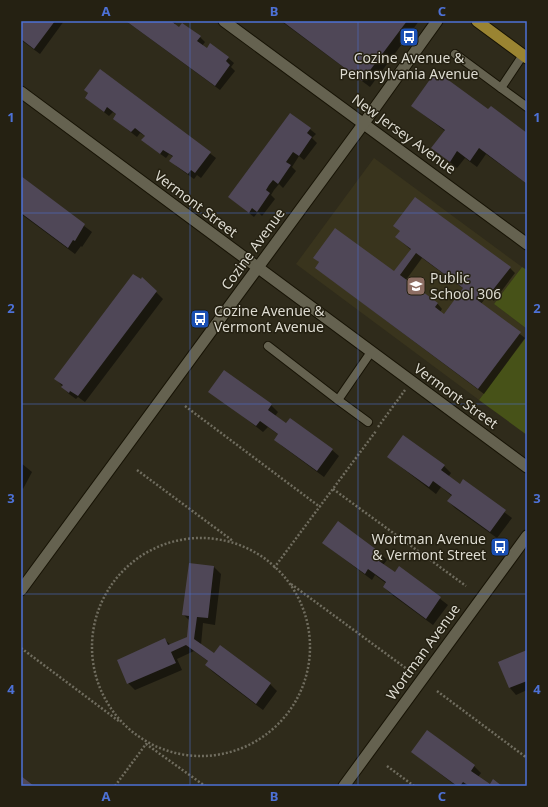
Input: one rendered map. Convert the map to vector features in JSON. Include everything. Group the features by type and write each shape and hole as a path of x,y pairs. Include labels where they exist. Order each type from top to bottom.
{"main road":[{"path":"477,21 525,57"}],"street":[{"name":"New Jersey Avenue","path":"224,21 527,244"},
{"name":"Cozine Avenue","path":"21,590 364,123 437,21"},
{"name":"Vermont Street","path":"21,92 527,467"},
{"name":"Wortman Avenue","path":"344,786 527,536"}],"lane":[{"path":"455,54 527,107"},
{"path":"501,88 525,57"},
{"path":"268,346 368,422"},
{"path":"338,400 372,352"}],"path":[{"path":"274,568 411,382"},
{"path":"185,406 320,507"},
{"path":"137,470 235,543 263,556 290,584 410,672"},
{"path":"333,489 466,586"},
{"path":"123,724 106,702 93,668 93,626 105,593 136,558 179,540 211,538 235,543"},
{"path":"146,744 174,753 203,756 237,749 260,738 281,721 295,702 303,685 310,653 306,618 290,584"},
{"path":"21,648 123,724 146,744 205,786"},
{"path":"437,691 527,758"},
{"path":"115,786 146,744"},
{"path":"387,766 414,786"}],"shaded area":[{"name":"Public School 306","path":"374,158 522,267 494,304 527,329 527,336 479,400 296,264"}],"green space":[{"path":"522,267 527,270 527,329 494,304"},
{"path":"527,336 527,435 479,400"}],"building":[{"path":"21,21 55,21 34,49 21,39"},
{"path":"126,21 171,21 179,27 182,23 201,36 197,41 207,48 210,43 229,57 226,61 230,65 215,86"},
{"path":"282,21 407,21 362,81"},
{"path":"100,69 211,152 195,173 191,170 188,174 169,161 173,156 163,150 160,154 141,140 145,136 135,128 131,132 113,119 116,114 107,107 104,112 85,98 88,93 84,90"},
{"path":"436,71 488,109 491,106 527,133 527,184 479,148 470,161 457,151 450,162 431,148 445,130 411,106"},
{"path":"290,113 311,128 307,133 312,137 299,156 293,152 286,162 291,165 278,184 273,180 269,185 266,190 270,193 257,212 252,208 249,213 228,197"},
{"path":"21,176 85,224 75,241 73,240 68,248 21,213"},
{"path":"415,197 511,267 488,296 482,291 476,299 521,332 478,389 315,268 319,262 313,258 335,228 394,271 411,249 395,237 400,231 393,226","holes":["416,253 463,288 444,314 435,307 438,303 400,275"]},
{"path":"133,274 141,279 142,277 157,291 78,396 70,391 69,393 61,387 63,385 54,379"},
{"path":"224,370 272,404 268,410 286,423 290,418 333,449 317,471 274,440 278,434 260,421 256,426 208,392"},
{"path":"403,435 445,465 441,470 460,484 463,479 506,510 490,532 447,501 452,495 433,481 429,487 387,457"},
{"path":"338,521 381,553 376,559 395,572 399,566 441,597 426,619 383,587 386,582 368,569 365,574 322,543"},
{"path":"189,563 214,566 208,618 197,617 194,639 214,653 220,645 271,683 256,704 205,665 208,661 186,645 171,652 176,663 127,684 117,660 165,638 168,645 187,637 189,616 182,615"},
{"path":"527,650 527,681 509,688 498,662"},
{"path":"427,730 475,765 471,771 490,784 493,779 502,786 469,786 463,782 460,786 457,786 411,752"},
{"path":"21,776 34,786 21,786"}],"place":[{"name":"Cozine Avenue & Pennsylvania Avenue","path":"409,37"},
{"name":"Public School 306","path":"416,286"},
{"name":"Cozine Avenue & Vermont Avenue","path":"200,319"},
{"name":"Wortman Avenue & Vermont Street","path":"500,547"}]}
